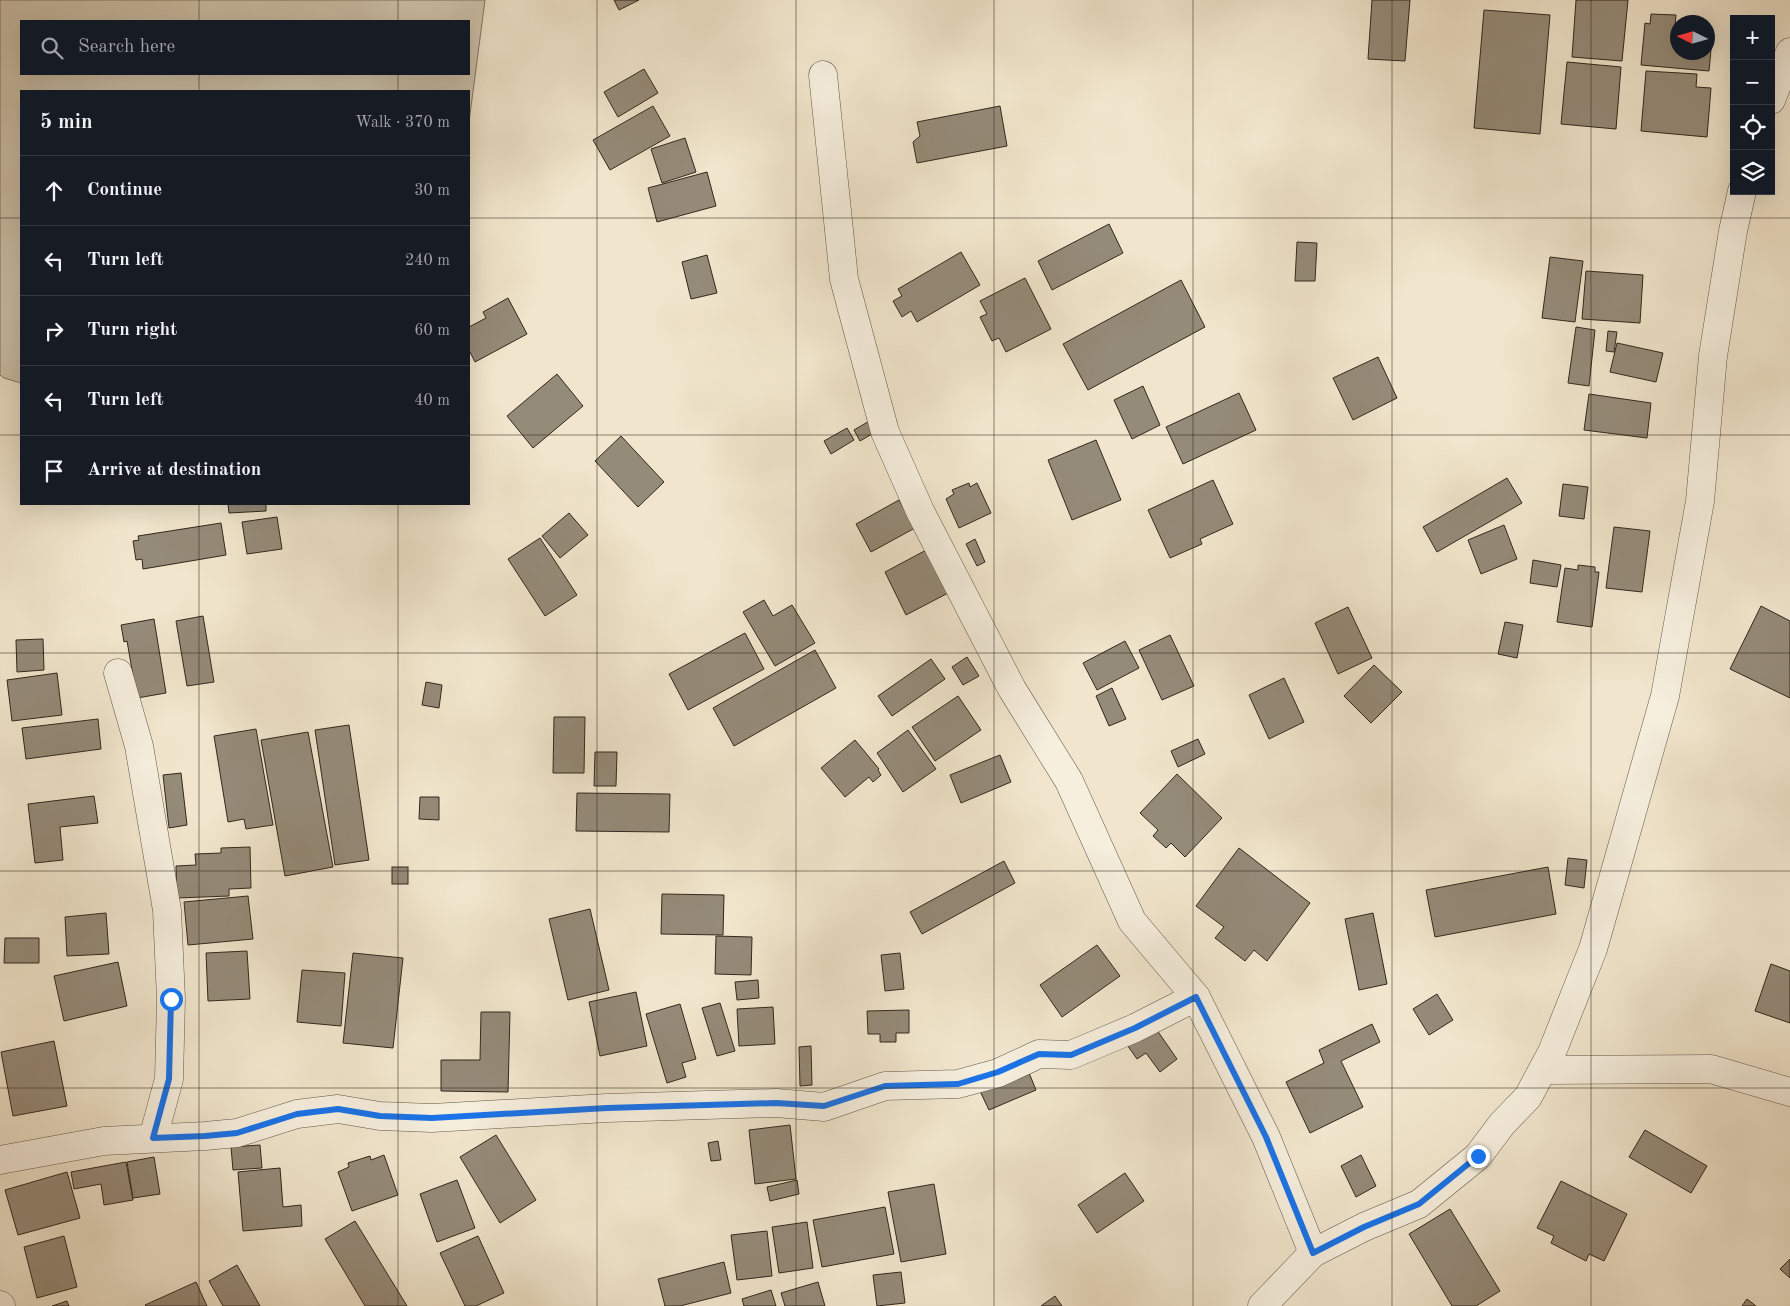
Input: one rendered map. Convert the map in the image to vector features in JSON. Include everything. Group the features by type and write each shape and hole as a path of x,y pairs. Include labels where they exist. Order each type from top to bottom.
{"street":[{"path":"1775,90 1790,52"},
{"path":"823,75 844,279 885,432 920,511 1012,689 1069,781 1132,921 1196,997 1266,1137 1313,1253"},
{"path":"1262,1306 1313,1253 1364,1227 1419,1204 1478,1156 1502,1124 1528,1097 1552,1052 1593,949 1665,696 1700,501 1713,356 1733,231 1741,195"},
{"path":"118,673 139,746 167,910 171,999 169,1079 153,1138"},
{"path":"0,1160 104,1141 237,1133 297,1114 338,1109 380,1116 432,1118 607,1108 776,1103 824,1106 885,1086 958,1084 998,1072 1039,1054 1071,1055 1135,1028 1196,997"},
{"path":"1543,1070 1710,1069 1790,1092"}],"shaded area":[{"path":"0,0 485,0 470,114 470,90 20,90 20,383 0,375"}],"building":[{"path":"614,0 639,0 619,10"},
{"path":"1372,0 1410,0 1405,61 1368,59"},
{"path":"1576,0 1628,0 1622,61 1572,57"},
{"path":"1484,10 1550,15 1540,134 1474,128"},
{"path":"1651,14 1676,15 1670,15 1670,60 1710,60 1709,71 1641,65 1645,23 1650,24"},
{"path":"1567,62 1621,67 1616,129 1561,124"},
{"path":"644,69 658,93 618,117 604,92"},
{"path":"1646,71 1697,74 1696,87 1711,88 1707,137 1641,131"},
{"path":"653,106 670,136 610,170 593,140"},
{"path":"1000,106 1007,146 917,163 913,142 920,136 917,122"},
{"path":"685,138 696,172 662,183 651,149"},
{"path":"707,172 716,206 657,222 648,188"},
{"path":"1109,224 1123,253 1052,290 1038,261"},
{"path":"1297,242 1317,243 1315,281 1295,281"},
{"path":"961,252 980,285 917,322 911,311 902,317 893,301 902,296 898,289"},
{"path":"707,255 717,293 691,299 682,262"},
{"path":"1550,257 1583,261 1575,322 1542,318"},
{"path":"1586,271 1643,275 1640,323 1582,319"},
{"path":"1025,278 1051,329 1006,352 999,338 992,341 980,317 987,314 980,301"},
{"path":"1181,280 1205,327 1088,390 1063,344"},
{"path":"508,298 527,334 475,362 470,352 470,326 486,318 483,312"},
{"path":"1576,327 1595,330 1589,386 1568,383"},
{"path":"1608,331 1617,332 1614,352 1606,351"},
{"path":"1617,343 1663,353 1656,382 1610,372"},
{"path":"1378,357 1397,398 1353,420 1333,378"},
{"path":"557,374 583,406 533,448 507,416"},
{"path":"1143,386 1160,425 1132,439 1114,400"},
{"path":"1239,393 1256,430 1183,464 1166,427"},
{"path":"1589,394 1651,403 1647,438 1584,430"},
{"path":"871,420 877,431 860,441 854,430"},
{"path":"847,428 854,440 831,454 824,441"},
{"path":"621,436 664,482 638,507 595,461"},
{"path":"1096,440 1121,500 1072,520 1048,460"},
{"path":"1507,478 1522,503 1437,552 1423,527"},
{"path":"1213,480 1233,524 1200,539 1202,544 1170,558 1148,510"},
{"path":"969,483 970,487 977,483 991,513 959,528 946,499 954,494 952,490"},
{"path":"1563,484 1588,487 1584,519 1559,516"},
{"path":"899,500 915,528 871,552 856,524"},
{"path":"228,505 266,505 266,511 229,513"},
{"path":"569,513 588,535 560,558 542,536"},
{"path":"277,517 282,549 247,554 242,522"},
{"path":"221,523 226,555 143,569 142,559 136,560 133,541 139,540 138,536"},
{"path":"1504,525 1517,559 1481,574 1468,540"},
{"path":"1614,527 1650,531 1642,592 1606,588"},
{"path":"540,538 577,595 545,616 508,559"},
{"path":"975,539 985,562 977,566 966,544"},
{"path":"930,548 952,591 906,615 885,572"},
{"path":"1533,560 1561,565 1557,587 1530,583"},
{"path":"1578,565 1595,567 1595,572 1599,572 1592,627 1557,622 1565,568 1578,570"},
{"path":"764,600 773,616 792,605 815,643 775,666 743,612"},
{"path":"1761,606 1790,621 1790,698 1730,669"},
{"path":"1348,607 1372,658 1338,674 1315,623"},
{"path":"203,616 214,682 187,686 176,621"},
{"path":"154,619 166,693 137,698 127,641 124,642 121,625"},
{"path":"1505,622 1523,625 1517,658 1498,654"},
{"path":"745,633 764,669 688,710 669,674"},
{"path":"1170,635 1194,686 1162,700 1139,650"},
{"path":"43,639 44,670 17,672 16,640"},
{"path":"1125,641 1139,668 1097,690 1083,663"},
{"path":"815,650 836,688 734,746 713,708"},
{"path":"967,657 979,676 963,685 952,667"},
{"path":"931,659 945,679 892,716 878,696"},
{"path":"1374,665 1402,692 1371,723 1344,696"},
{"path":"57,673 62,715 12,721 7,680"},
{"path":"1284,678 1304,722 1269,739 1249,695"},
{"path":"426,682 442,685 439,708 422,705"},
{"path":"1112,688 1126,719 1109,726 1096,696"},
{"path":"958,696 981,730 935,761 912,727"},
{"path":"554,717 585,717 584,773 553,773"},
{"path":"98,719 101,749 26,759 22,728"},
{"path":"349,725 369,860 335,865 315,730"},
{"path":"256,729 273,825 246,829 244,819 228,822 214,736"},
{"path":"908,730 936,769 903,792 877,753"},
{"path":"308,732 333,867 285,876 261,740"},
{"path":"1198,739 1205,754 1178,767 1171,751"},
{"path":"855,740 879,769 881,775 873,782 869,777 845,797 821,768"},
{"path":"595,752 617,752 616,786 594,786"},
{"path":"1000,755 1011,782 961,803 950,775"},
{"path":"181,773 187,825 169,828 163,775"},
{"path":"1177,774 1222,818 1185,857 1171,843 1166,848 1153,836 1158,830 1140,813"},
{"path":"577,793 670,794 669,832 576,831"},
{"path":"94,796 98,823 60,827 63,860 35,863 28,804"},
{"path":"420,797 439,797 439,820 419,819"},
{"path":"250,847 251,888 229,889 229,896 177,898 176,866 196,865 195,854 221,853 221,848"},
{"path":"1239,848 1310,903 1267,961 1254,950 1245,961 1215,938 1224,927 1196,906"},
{"path":"1568,858 1587,860 1584,888 1565,885"},
{"path":"1004,861 1015,883 922,934 910,912"},
{"path":"392,867 408,867 408,884 392,884"},
{"path":"1548,867 1556,914 1435,937 1426,890"},
{"path":"662,894 724,895 723,935 661,934"},
{"path":"248,896 253,939 188,945 184,902"},
{"path":"590,909 609,990 568,1000 549,919"},
{"path":"106,913 109,954 67,956 65,917"},
{"path":"1373,913 1387,984 1359,990 1345,919"},
{"path":"716,936 752,937 751,975 715,974"},
{"path":"5,938 39,938 39,963 4,963"},
{"path":"1097,945 1120,976 1062,1017 1040,985"},
{"path":"247,951 250,999 208,1001 206,953"},
{"path":"353,953 403,958 393,1048 343,1043"},
{"path":"900,953 904,989 885,991 881,955"},
{"path":"118,962 127,1006 64,1021 54,976"},
{"path":"1771,964 1790,971 1790,1023 1755,1011"},
{"path":"302,970 345,973 341,1026 297,1022"},
{"path":"758,980 759,998 737,1000 735,982"},
{"path":"636,992 647,1046 600,1056 589,1002"},
{"path":"1437,994 1453,1020 1429,1035 1413,1009"},
{"path":"720,1003 735,1051 717,1056 702,1008"},
{"path":"680,1004 696,1059 682,1063 686,1077 667,1083 646,1014"},
{"path":"773,1007 775,1044 739,1046 737,1009"},
{"path":"909,1010 909,1033 896,1033 896,1042 880,1042 880,1034 868,1034 867,1011"},
{"path":"481,1012 510,1012 508,1092 441,1091 441,1060 480,1060"},
{"path":"1152,1023 1177,1059 1160,1072 1146,1053 1137,1059 1125,1042"},
{"path":"1372,1024 1380,1042 1341,1061 1363,1107 1310,1133 1286,1082 1324,1063 1319,1050"},
{"path":"54,1041 67,1106 13,1116 1,1052"},
{"path":"811,1046 812,1085 800,1086 799,1047"},
{"path":"1027,1068 1036,1090 989,1110 979,1089"},
{"path":"790,1125 796,1179 755,1184 749,1130"},
{"path":"1645,1130 1707,1166 1691,1193 1629,1157"},
{"path":"496,1135 536,1200 500,1223 460,1157"},
{"path":"718,1141 721,1160 711,1161 708,1143"},
{"path":"260,1145 262,1168 233,1170 231,1147"},
{"path":"384,1155 398,1195 352,1211 338,1172 349,1167 348,1163 370,1156 371,1160"},
{"path":"1361,1155 1376,1186 1356,1197 1341,1166"},
{"path":"154,1157 160,1194 133,1198 127,1162"},
{"path":"126,1162 133,1200 104,1205 101,1184 74,1189 71,1172"},
{"path":"280,1168 283,1207 301,1205 302,1226 243,1231 238,1172"},
{"path":"67,1172 80,1218 18,1235 5,1190"},
{"path":"1125,1173 1144,1201 1097,1233 1078,1205"},
{"path":"457,1180 475,1228 437,1242 420,1194"},
{"path":"797,1180 799,1194 770,1201 767,1187"},
{"path":"1561,1181 1627,1214 1604,1261 1589,1254 1586,1261 1551,1243 1554,1236 1537,1228"},
{"path":"934,1184 946,1254 901,1262 888,1192"},
{"path":"885,1207 894,1254 822,1267 813,1220"},
{"path":"1450,1209 1500,1291 1476,1306 1452,1306 1409,1234"},
{"path":"355,1221 407,1306 365,1306 325,1239"},
{"path":"807,1222 813,1268 779,1273 772,1227"},
{"path":"767,1231 772,1276 737,1280 731,1235"},
{"path":"64,1236 77,1287 37,1298 24,1247"},
{"path":"478,1236 504,1293 476,1306 465,1306 440,1253"},
{"path":"1790,1259 1790,1278 1780,1269"},
{"path":"724,1262 731,1293 680,1306 665,1306 658,1279"},
{"path":"237,1265 260,1306 223,1306 209,1281"},
{"path":"901,1272 905,1303 877,1306 873,1275"},
{"path":"196,1282 207,1306 145,1305"},
{"path":"818,1282 825,1306 785,1306 781,1293"},
{"path":"771,1290 776,1306 744,1306 742,1299"},
{"path":"1055,1296 1062,1306 1041,1306"},
{"path":"1747,1299 1756,1306 1742,1306"},
{"path":"67,1301 69,1306 52,1306"}],"route":[{"path":"171,999 169,1079 153,1138 237,1133 297,1114 338,1109 380,1116 432,1118 607,1108 776,1103 824,1106 885,1086 958,1084 998,1072 1039,1054 1071,1055 1135,1028 1196,997 1266,1137 1313,1253 1364,1227 1419,1204 1478,1156"}]}
